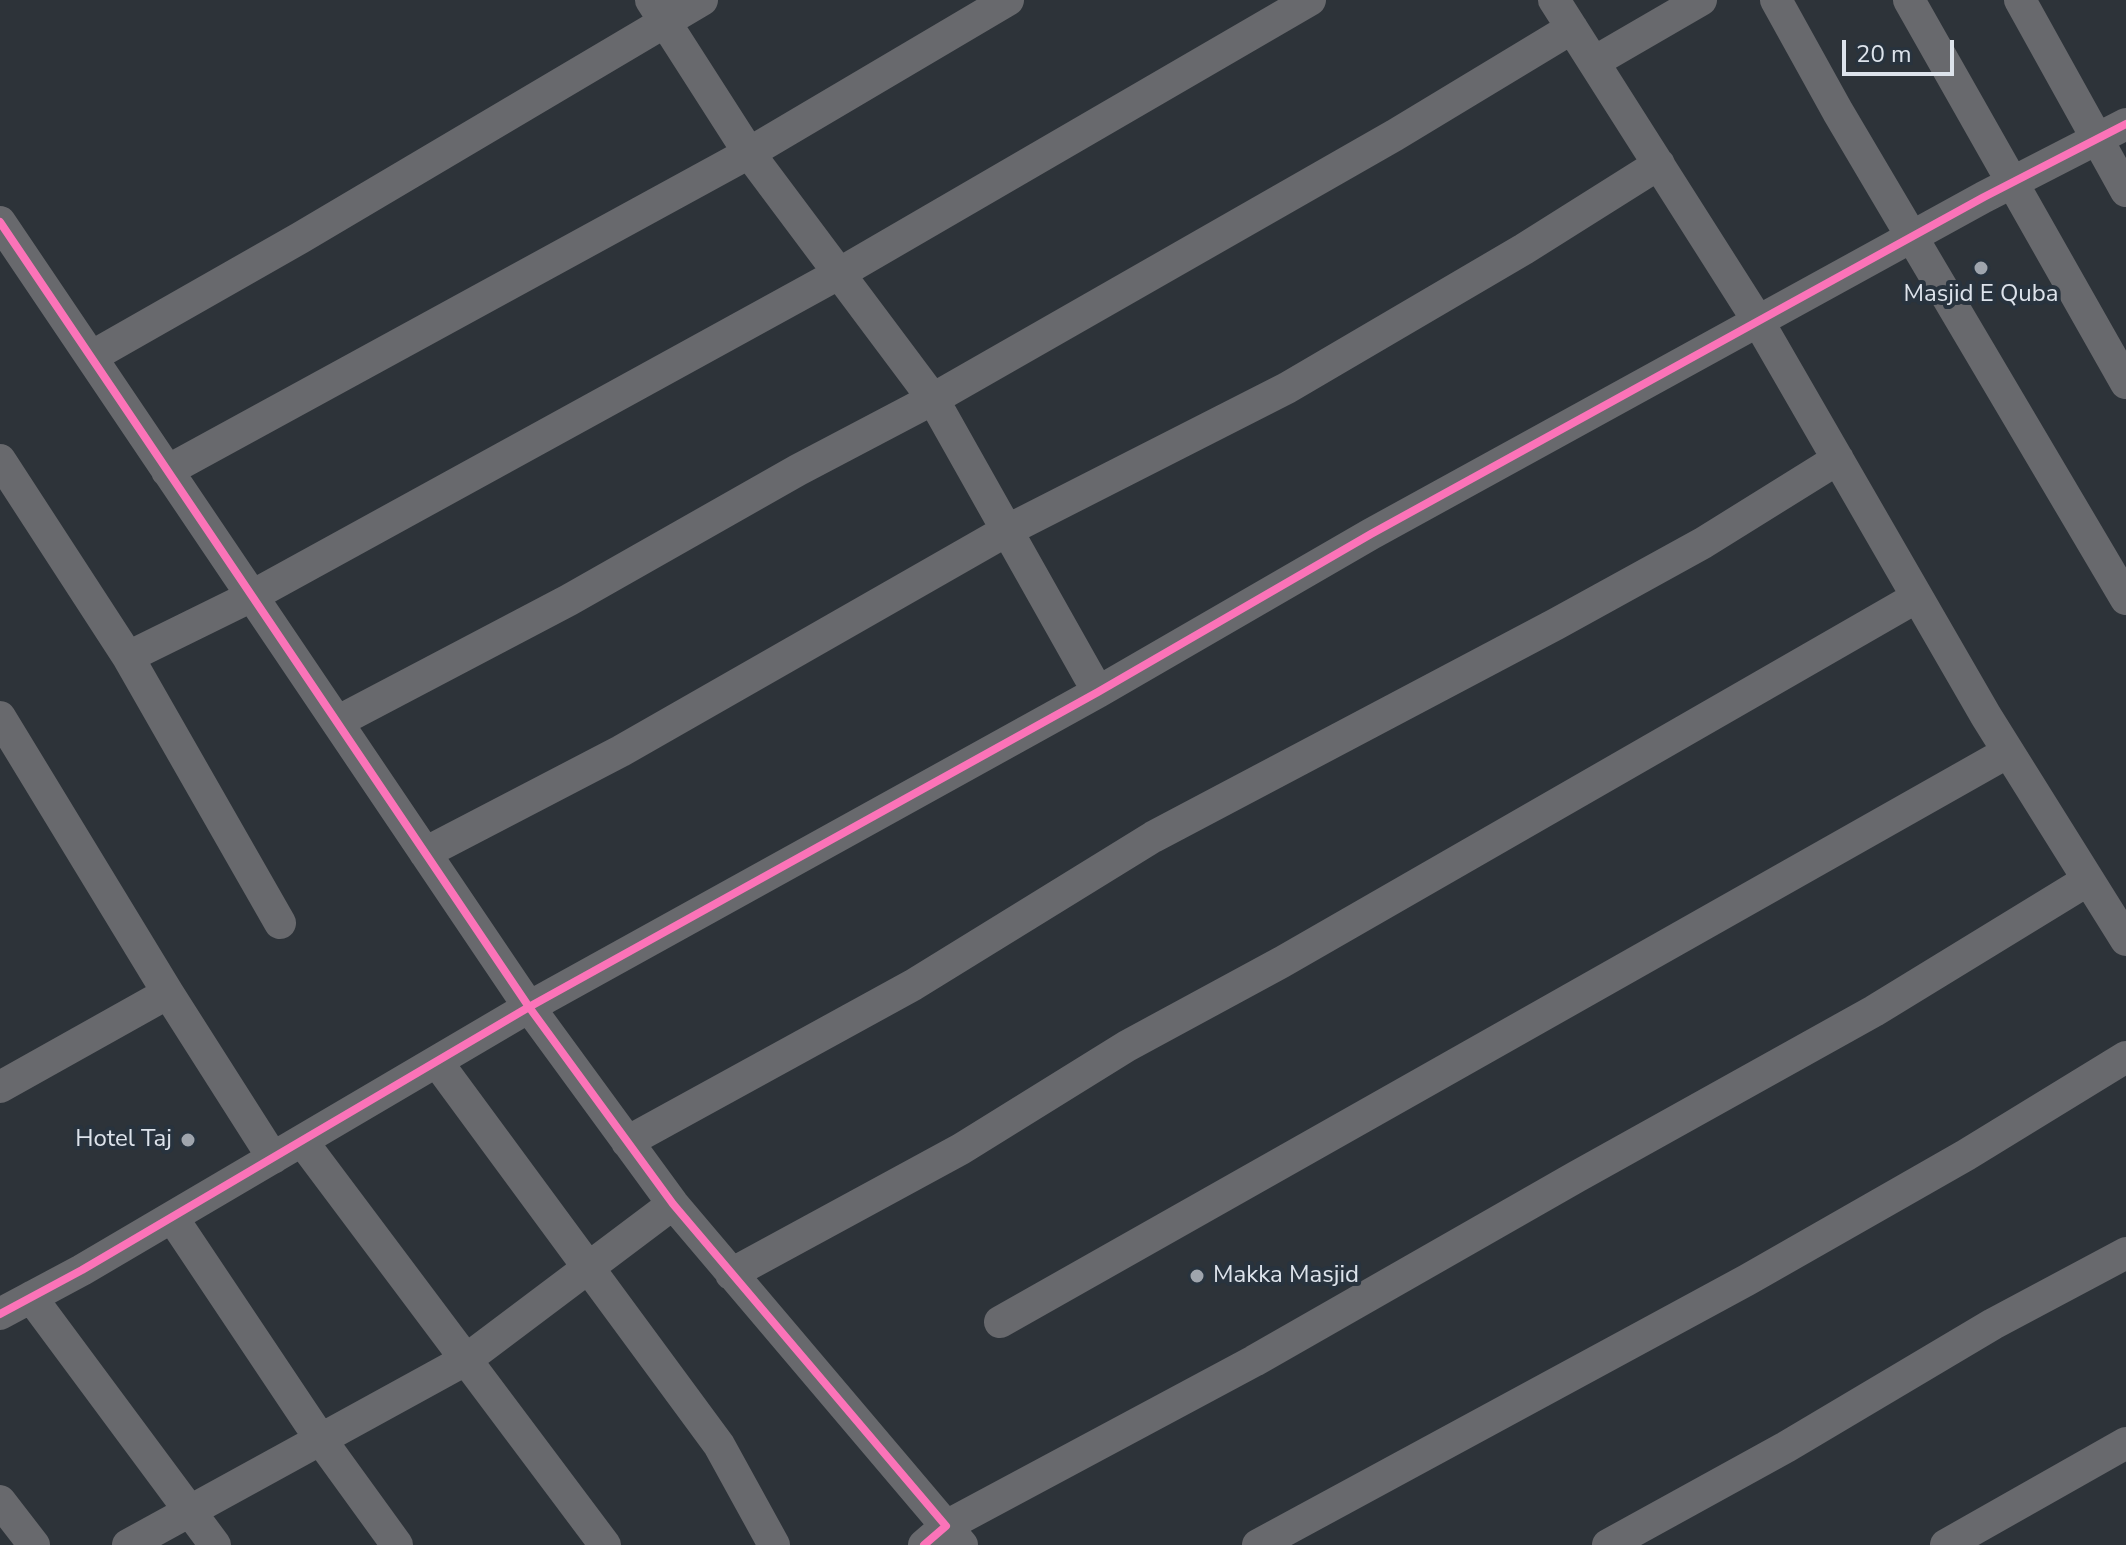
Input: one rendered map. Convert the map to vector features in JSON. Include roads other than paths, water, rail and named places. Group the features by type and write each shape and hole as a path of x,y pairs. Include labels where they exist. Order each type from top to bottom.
{"street":[{"path":"91,357 300,238 456,144 658,11 702,0"},
{"path":"167,471 749,153 1008,0"},
{"path":"128,657 252,596 840,273 1310,0"},
{"path":"1554,0 1758,321 2008,752 2126,940"},
{"path":"1594,62 1701,0"},
{"path":"1776,0 1838,112 2126,599"},
{"path":"1909,0 2126,383"},
{"path":"2020,0 2126,191"},
{"path":"658,11 749,153 933,399 1098,692"},
{"path":"337,722 569,600 798,470 933,399 1368,150 1572,28"},
{"path":"0,1314 172,1217 529,1007 1098,692 1371,534 2012,182 2126,124"},
{"path":"425,853 621,751 1006,531 1287,388 1524,249 1659,164"},
{"path":"0,222 529,1007 673,1204 944,1539 1576,1177 1874,1011 2088,880"},
{"path":"627,1142 913,985 1153,837 1703,543 1838,459"},
{"path":"0,460 128,657 280,923"},
{"path":"731,1274 961,1149 1127,1046 1282,962 1917,597"},
{"path":"0,717 168,993 273,1158"},
{"path":"1000,1322 2008,752"},
{"path":"0,1087 168,993"},
{"path":"1258,1545 1747,1280 1966,1155 2126,1057"},
{"path":"437,1062 719,1445 774,1545"},
{"path":"302,1141 605,1545"},
{"path":"128,1545 467,1359 673,1204"},
{"path":"172,1217 321,1440 397,1545"},
{"path":"1608,1545 1786,1447 1993,1324 2126,1253"},
{"path":"31,1297 215,1545"},
{"path":"1946,1545 2126,1443"},
{"path":"0,1501 34,1545"}],"place":[{"name":"Masjid E Quba","path":"1981,268"},
{"name":"Hotel Taj","path":"188,1140"},
{"name":"Makka Masjid","path":"1197,1276"}]}
